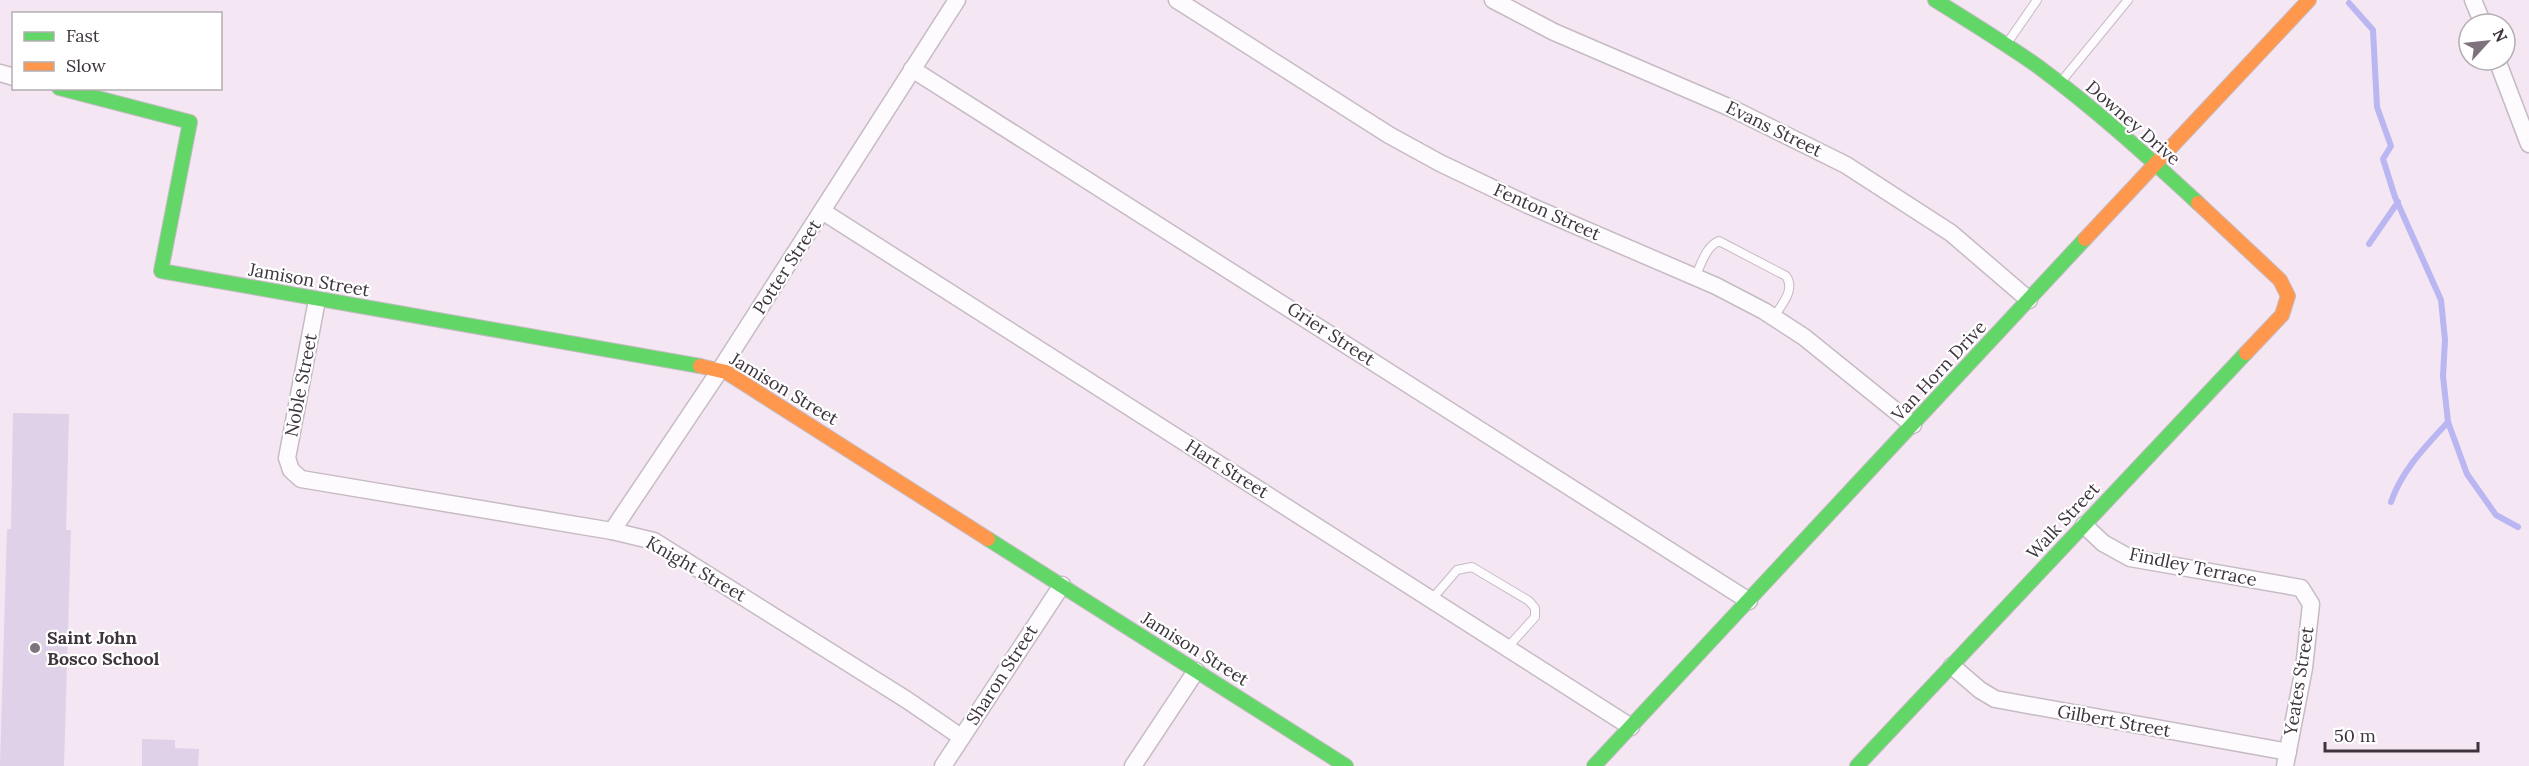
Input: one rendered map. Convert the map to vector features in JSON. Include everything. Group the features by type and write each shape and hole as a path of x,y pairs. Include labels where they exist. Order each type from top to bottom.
{"street":[{"name":"Potter Street","path":"612,531 720,370 957,0"},
{"name":"Fenton Street","path":"1177,0 1389,135 1440,163 1528,205 1695,277 1774,317 1812,343 1913,425"},
{"name":"Evans Street","path":"1493,0 1554,32 1785,133 1846,165 1951,233 2029,300"},
{"name":"Downey Drive","path":"1935,0 2006,44 2059,83 2157,165 2280,280 2288,296"},
{"name":"Van Horn Drive","path":"1594,766 2157,165 2308,0"},
{"name":"Grier Street","path":"912,69 1749,601"},
{"path":"2502,72 2529,144"},
{"name":"Jamison Street","path":"67,90 190,122 161,271 317,300 677,360 720,370 1196,671 1325,760 1346,766"},
{"name":"Hart Street","path":"822,212 1631,727"},
{"name":"Walk Street","path":"1857,766 2282,315 2288,296"},
{"name":"Noble Street","path":"291,470 287,458 317,300"},
{"name":"Knight Street","path":"291,470 301,479 312,482 643,537 672,552 907,700 961,737"},
{"name":"Findley Terrace","path":"2084,525 2103,543 2130,558 2301,588 2307,597"},
{"name":"Sharon Street","path":"943,766 1062,585"},
{"name":"Yeates Street","path":"2286,759 2304,668 2311,604 2307,597"},
{"name":"Gilbert Street","path":"1952,666 1980,690 2004,701 2286,759"},
{"path":"1133,766 1196,671"}],"lane":[{"path":"2006,44 2037,0"},
{"path":"2059,83 2128,0"},
{"path":"1695,277 1707,251 1719,241 1786,276 1791,288 1774,317"},
{"path":"1431,599 1457,570 1472,567 1530,601 1535,608 1535,617 1507,648"}],"building":[{"name":"Saint John Bosco School","path":"13,413 69,414 66,530 71,530 64,766 0,766 7,529 11,529"},
{"path":"142,739 175,740 175,748 199,749 198,766 142,766"}],"waterway":[{"path":"2349,3 2373,30 2377,107 2391,146 2383,159 2395,197 2441,300 2445,340 2443,376 2448,422 2467,474 2496,515 2518,527"},
{"path":"2369,244 2398,202"},
{"path":"2391,502 2408,469 2448,422"}],"traffic: fast":[{"path":"1935,0 2011,48 2057,81 2119,132 2198,203"},
{"path":"67,90 190,122 161,271 700,366"},
{"path":"1594,766 2085,239"},
{"path":"1857,766 2246,353"},
{"path":"988,539 1346,766"}],"traffic: slow":[{"path":"2085,239 2309,0"},
{"path":"2198,203 2280,280 2288,296 2282,315 2246,353"},
{"path":"700,366 726,372 988,539"}],"place":[{"name":"Saint John Bosco School","path":"35,648"}]}
